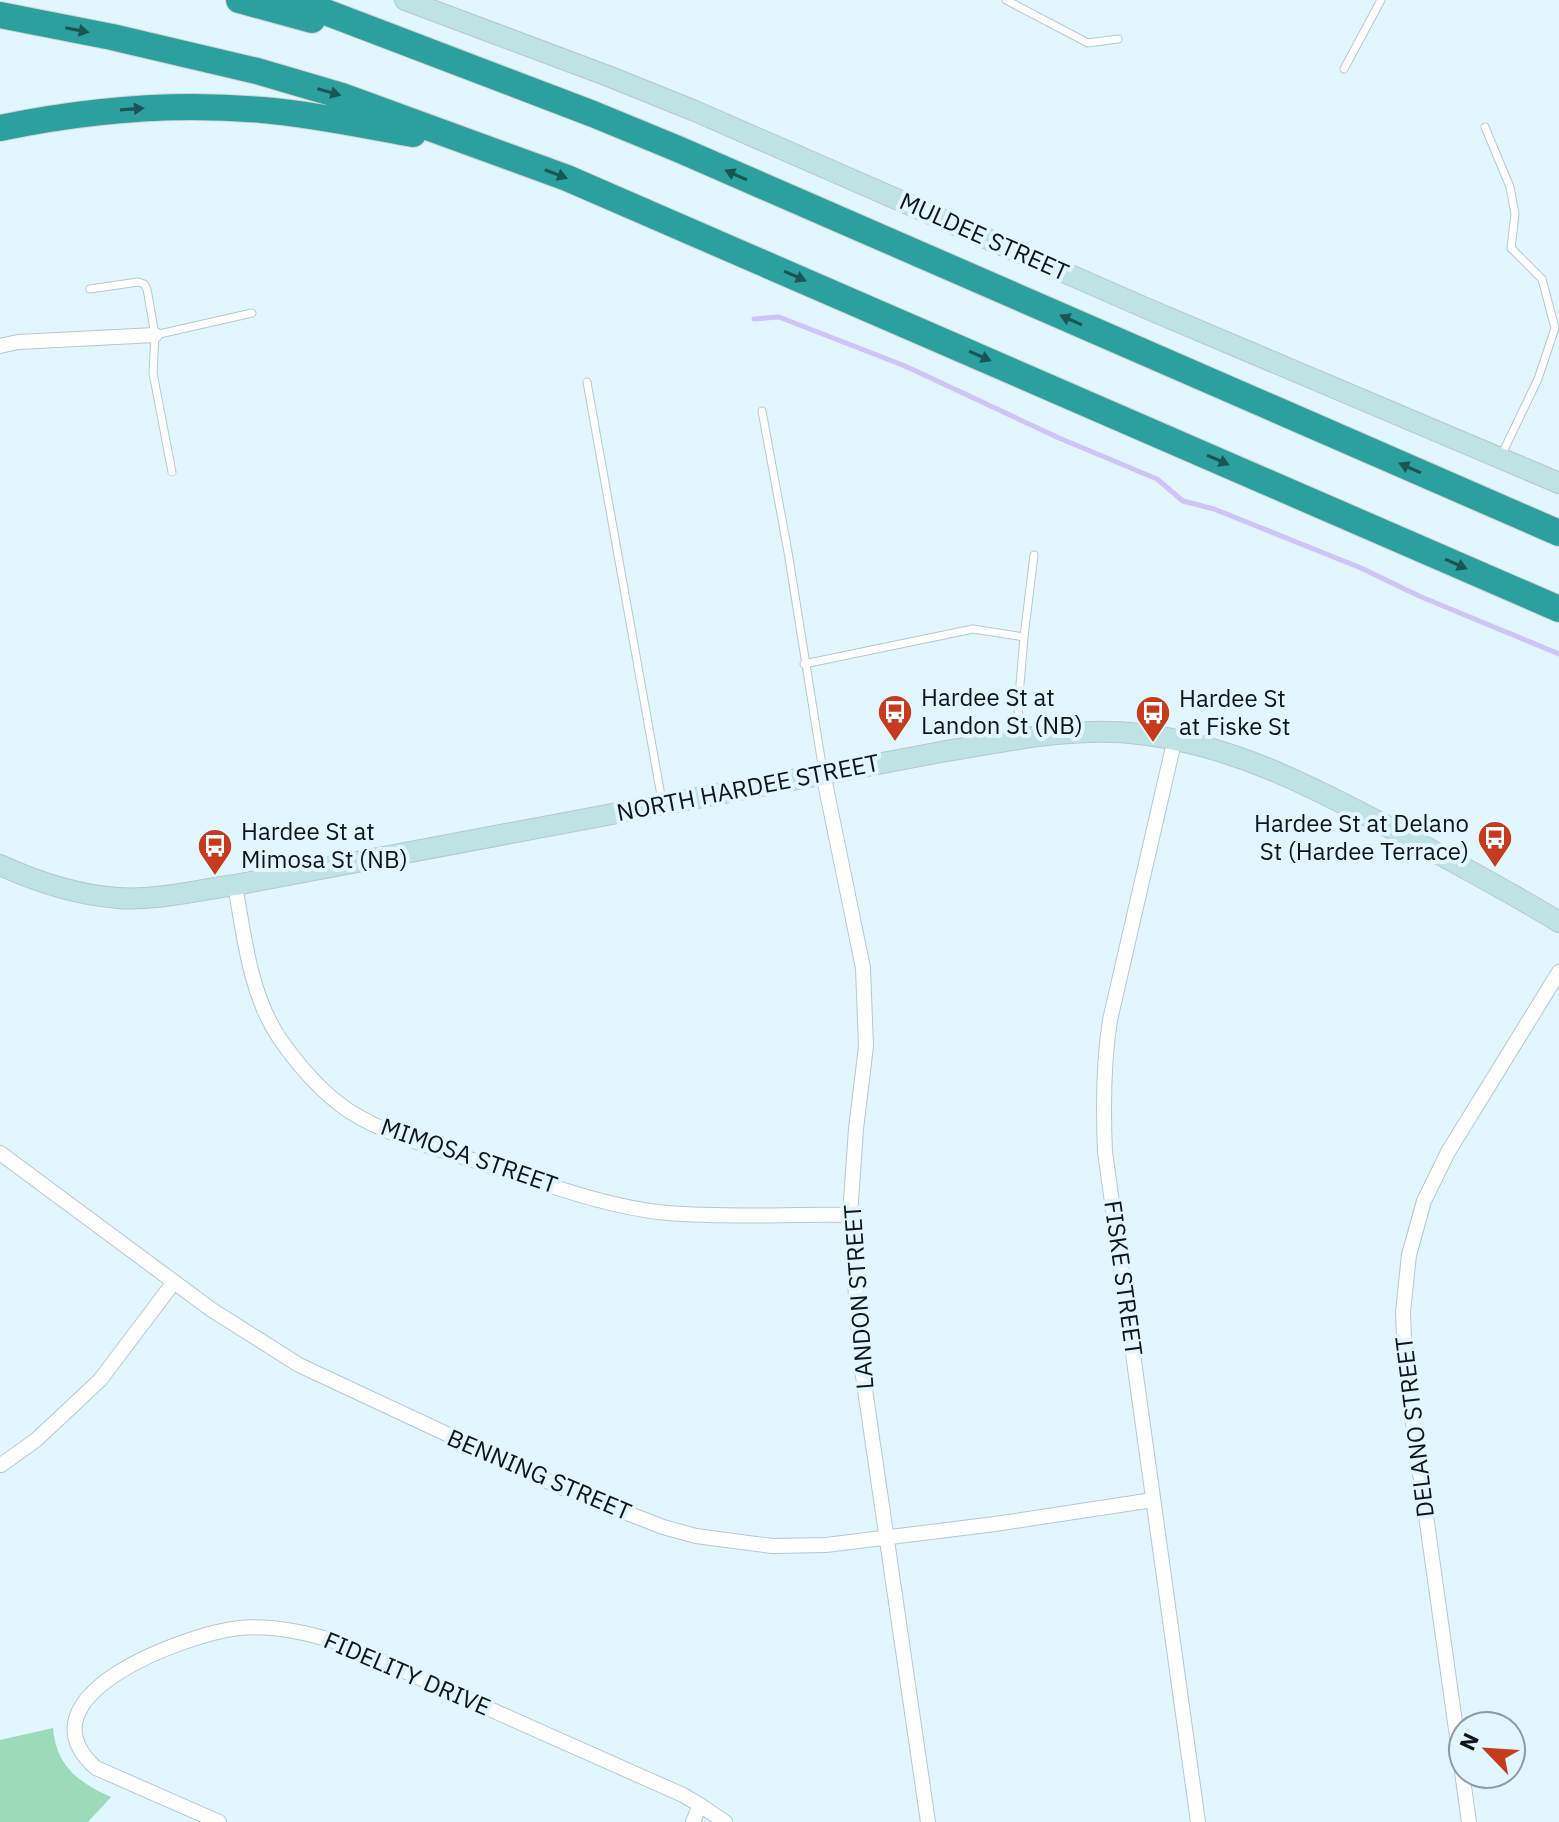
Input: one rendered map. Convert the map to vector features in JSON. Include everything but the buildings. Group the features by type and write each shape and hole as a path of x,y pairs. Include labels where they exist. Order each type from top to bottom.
{"highway":[{"path":"239,0 361,33 507,81"},
{"path":"294,0 678,149 1559,533"},
{"path":"0,15 257,71 342,96 483,147 651,213 1559,609"},
{"path":"0,128 124,109 217,107 312,116 483,147"}],"street":[{"name":"MULDEE STREET","path":"405,0 695,111 1148,309 1559,483"},
{"path":"0,346 18,342 155,335"},
{"name":"NORTH HARDEE STREET","path":"0,865 57,886 119,898 152,896 235,885 489,839 663,803 1023,738 1113,732 1175,738 1212,747 1290,776 1499,886 1559,922"},
{"name":"FISKE STREET","path":"1175,738 1110,1020 1103,1088 1105,1152 1198,1822"},
{"name":"LANDON STREET","path":"823,773 863,968 866,1046 854,1142 850,1215 861,1362 928,1822"},
{"name":"MIMOSA STREET","path":"235,885 244,936 266,1015 315,1083 350,1111 379,1127 593,1199 634,1208 668,1213 850,1215"},
{"name":"DELANO STREET","path":"1469,1822 1405,1366 1404,1298 1409,1255 1424,1201 1448,1152 1559,972"},
{"name":"BENNING STREET","path":"0,1153 223,1317 299,1365 558,1486 663,1527 696,1536 772,1546 826,1545 1153,1500"},
{"path":"1,1465 36,1440 100,1380 174,1282"},
{"name":"FIDELITY DRIVE","path":"219,1822 96,1768 78,1748 74,1724 84,1699 148,1656 199,1636 242,1628 275,1628 341,1643 700,1805 725,1822"},
{"path":"693,1822 700,1805"}],"lane":[{"path":"1006,0 1088,43 1118,39"},
{"path":"1344,69 1381,0"},
{"path":"1485,127 1510,187 1515,214 1511,248 1542,279 1555,328 1538,379 1500,458"},
{"path":"90,289 144,284 147,289 155,335 153,373 172,472"},
{"path":"155,335 252,313"},
{"path":"587,382 663,803"},
{"path":"762,411 823,773"},
{"path":"1023,738 1018,708 1034,555"},
{"path":"804,664 973,629 1024,637"}],"green space":[{"path":"53,1728 59,1753 71,1772 111,1797 88,1822 0,1822 0,1740"}],"waterway":[{"path":"754,319 779,317 905,366 1059,438 1157,479 1183,501 1214,509 1361,568 1419,596 1559,654"}],"place":[{"name":"Hardee St at Landon St (NB)","path":"895,743"},
{"name":"Hardee St at Fiske St","path":"1153,744"},
{"name":"Hardee St at Delano St (Hardee Terrace)","path":"1495,869"},
{"name":"Hardee St at Mimosa St (NB)","path":"215,877"}]}
